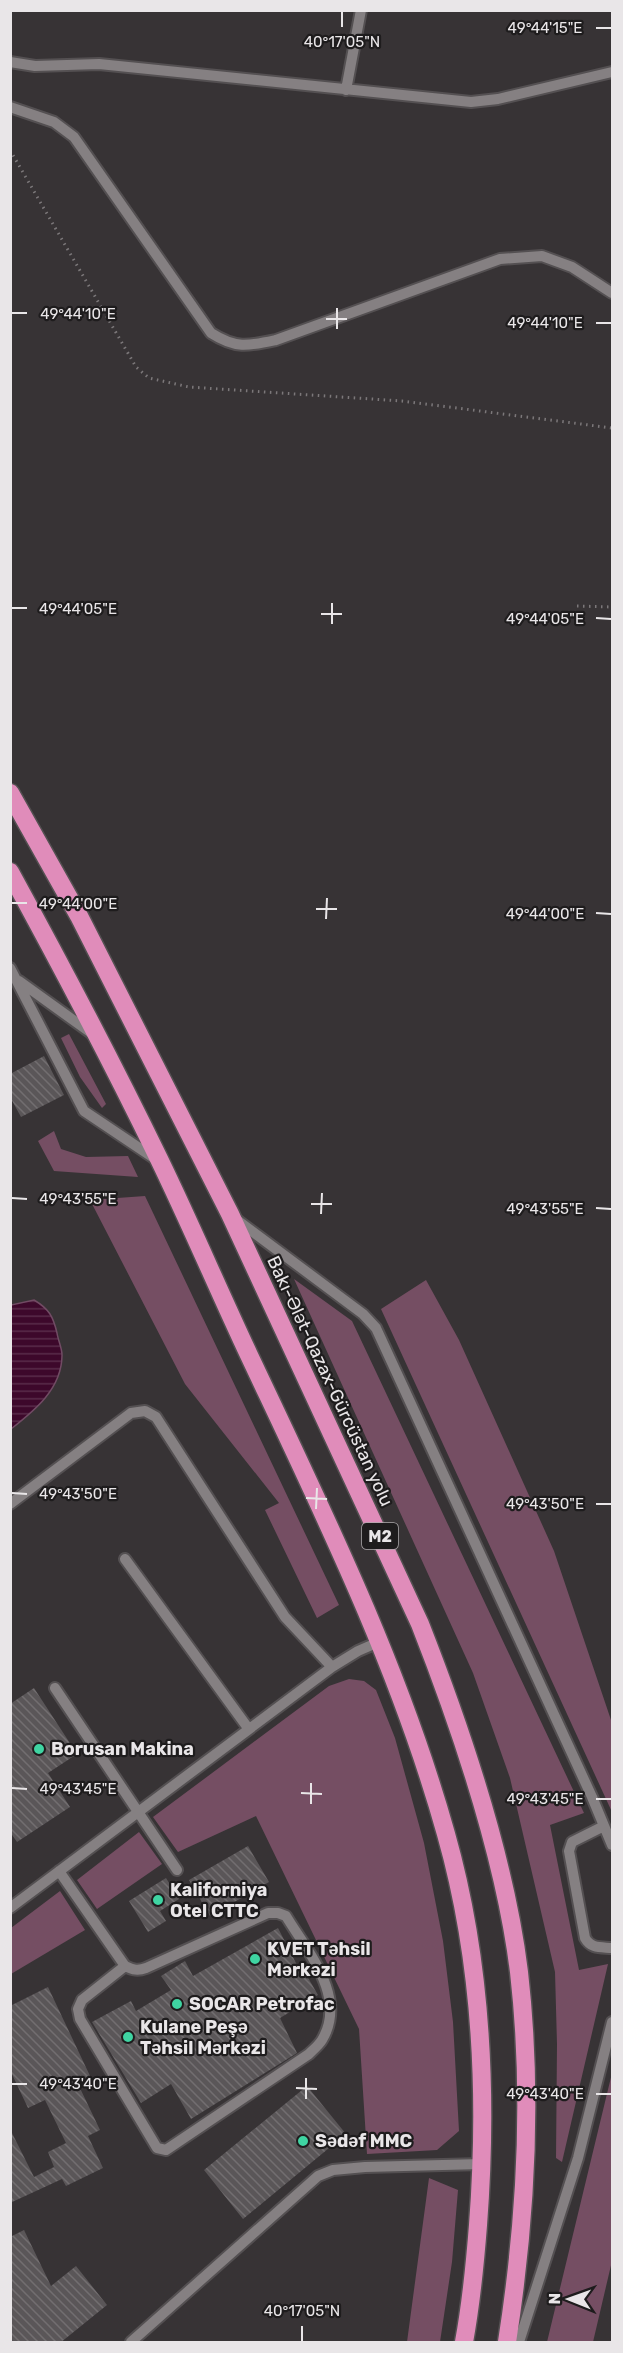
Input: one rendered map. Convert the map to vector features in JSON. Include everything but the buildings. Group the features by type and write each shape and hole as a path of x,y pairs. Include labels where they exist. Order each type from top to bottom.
{"highway":[{"name":"Bakı-Ələt-Qazax-Gürcüstan yolu","path":"10,792 79,916 230,1214 424,1633 464,1747 507,1901 525,2034 526,2160 518,2256 507,2343"},
{"name":"M2","path":"10,872 99,1038 160,1162 315,1495 381,1641 418,1744 447,1836 474,1978 480,2035 483,2121 475,2255 464,2343"}],"lane":[{"path":"346,90 362,10"},
{"path":"10,62 35,66 99,64 471,102 498,99 612,72"},
{"path":"10,107 54,122 74,136 211,333 227,343 252,345 276,340 500,259 542,256 572,267 612,292"},
{"path":"10,968 84,1111 160,1162"},
{"path":"16,979 99,1038"},
{"path":"230,1214 363,1314 376,1328 612,1845"},
{"path":"10,1504 131,1413 145,1411 156,1417 285,1617 332,1667"},
{"path":"125,1559 248,1728"},
{"path":"12,1905 332,1667 358,1651 381,1641"},
{"path":"55,1688 177,1870"},
{"path":"604,1826 572,1842 568,1851 585,1938 588,1944 594,1947 612,1948"},
{"path":"58,1871 125,1966 140,1970 254,1918 268,1913 286,1916 327,1986 331,1999 329,2021 322,2040 309,2054 166,2150 158,2148 80,2019 78,2009 82,2000 125,1966"},
{"path":"519,2343 578,2158 612,2022"},
{"path":"131,2343 325,2172 365,2167 482,2164"}],"path":[{"path":"577,606 612,607"}],"shaded area":[{"path":"69,1034 106,1104 102,1108 80,1077 61,1038"},
{"path":"54,1131 61,1149 86,1157 128,1156 138,1177 54,1171 38,1141"},
{"path":"145,1196 339,1605 317,1618 265,1510 279,1503 185,1384 90,1200"},
{"path":"294,1279 352,1321 584,1813 550,1825 579,1970 608,1964 562,2162 556,2158 555,1972 510,1778 473,1673"},
{"path":"426,1280 459,1340 554,1551 612,1723 612,1812 381,1309"},
{"path":"34,1300 47,1310 54,1322 62,1352 61,1367 52,1389 45,1398 11,1429 11,1305"},
{"path":"349,1679 364,1681 376,1690 395,1738 424,1843 443,1941 453,2022 459,2131 437,2150 367,2154 359,2029 256,1816 178,1852 153,1817 329,1686"},
{"path":"139,1832 162,1864 97,1909 77,1880"},
{"path":"60,1891 85,1930 11,1974 11,1928"},
{"path":"612,2073 612,2261 593,2342 547,2342"},
{"path":"429,2178 458,2190 452,2262 440,2342 407,2342"}],"place":[{"name":"Borusan Makina","path":"39,1749"},
{"name":"Kaliforniya Otel CTTC","path":"158,1900"},
{"name":"KVET Təhsil Mərkəzi","path":"255,1959"},
{"name":"SOCAR Petrofac","path":"177,2004"},
{"name":"Kulane Peşə Təhsil Mərkəzi","path":"128,2037"},
{"name":"Sədəf MMC","path":"303,2141"}]}
